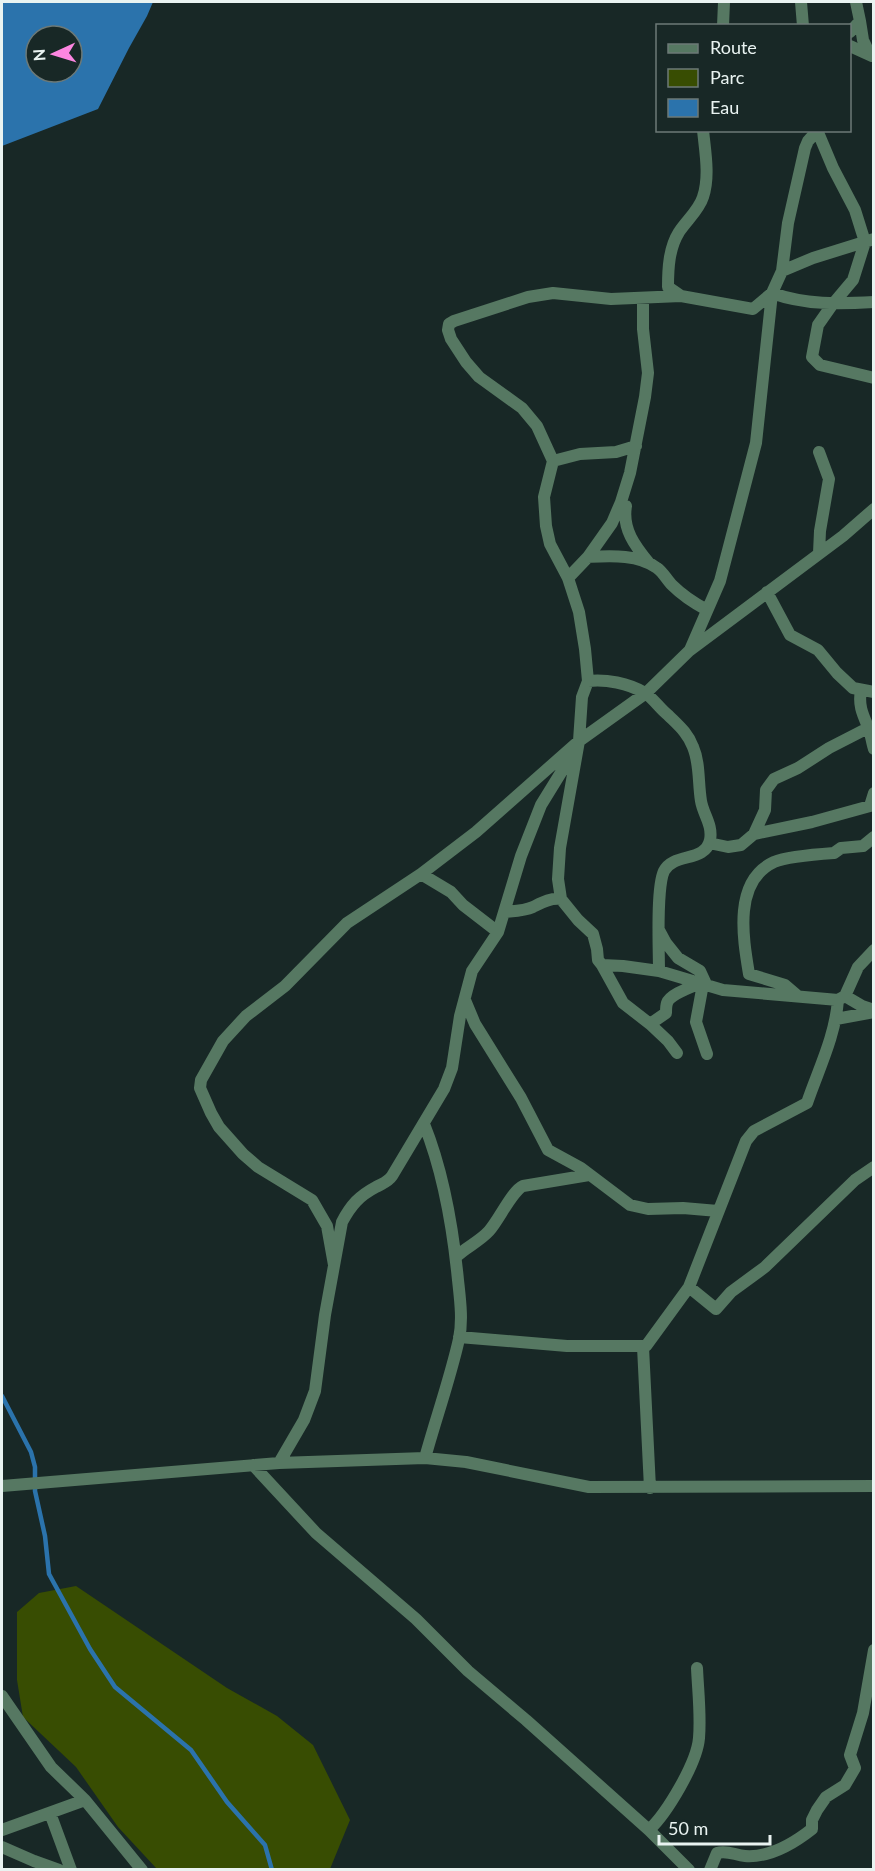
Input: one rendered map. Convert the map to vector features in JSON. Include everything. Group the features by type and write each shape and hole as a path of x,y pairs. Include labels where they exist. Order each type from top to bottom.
{"street":[{"path":"723,24 724,2"},
{"path":"801,2 804,24"},
{"path":"856,2 863,40 872,56"},
{"path":"851,30 860,21"},
{"path":"851,47 872,56"},
{"path":"681,296 668,287 667,270 673,245 704,196 706,175 703,132"},
{"path":"689,651 720,581 756,443 772,293 782,271 795,185 805,148 816,132"},
{"path":"817,132 869,241 853,280 832,304 818,325 812,357 820,365 873,378"},
{"path":"782,271 813,258 869,241"},
{"path":"677,1053 650,1024 623,1003 598,960 593,934 561,899 558,879 560,848 579,741 582,697 588,681 579,612 568,578 550,544 545,519 544,497 553,461 537,426 522,408 479,377 466,362 448,330 449,324 462,318 545,294 560,293 611,299 681,296 753,309 772,293"},
{"path":"772,293 788,298 832,304 873,302"},
{"path":"568,578 588,557 612,523 630,473 648,373 643,329 644,298"},
{"path":"553,461 580,454 616,452 636,446"},
{"path":"819,452 830,478 820,531 819,553"},
{"path":"626,506 624,519 634,545 650,564"},
{"path":"334,1266 327,1226 312,1200 258,1167 219,1127 202,1095 201,1080 223,1041 246,1016 285,986 346,923 421,874 476,832 579,741 646,693 689,651 843,536 873,509"},
{"path":"588,557 622,556 650,564 690,600 707,610"},
{"path":"766,592 790,634 818,650 853,688 867,691 859,701 873,749"},
{"path":"588,681 614,682 646,693 683,729 694,747 701,803 711,828 710,843 705,851 697,856 678,861 666,868 663,873 659,901 659,971"},
{"path":"710,843 728,847 741,845 754,834 765,810 766,790 774,779 868,728"},
{"path":"279,1463 304,1420 315,1391 325,1315 342,1222 349,1208 357,1200 388,1182 444,1089 452,1068 460,1016 472,971 498,932 521,856 541,805 567,765 579,741"},
{"path":"754,834 812,822 870,806 873,793"},
{"path":"799,997 785,985 749,974 744,942 746,894 757,875 775,862 834,853 841,848 863,846 873,837"},
{"path":"421,874 451,892 463,905 498,932"},
{"path":"504,912 522,910 544,901 561,899"},
{"path":"659,930 678,958 700,971 704,984 696,1022 707,1054"},
{"path":"459,1337 567,1346 646,1346 689,1287 746,1142 754,1131 807,1103 829,1046 842,998 858,967 873,950"},
{"path":"602,965 659,971 723,990 799,997 842,998 873,1011"},
{"path":"650,1024 666,1013 666,1004 669,1000 681,992 704,984"},
{"path":"465,1000 475,1024 521,1098 548,1150 589,1175 630,1205 648,1209 683,1208 718,1211"},
{"path":"836,1019 873,1011"},
{"path":"424,1124 437,1165 456,1257 460,1312 459,1337 425,1458"},
{"path":"689,1287 716,1309 731,1292 765,1267 855,1180 873,1167"},
{"path":"456,1257 489,1231 517,1189 589,1175"},
{"path":"643,1347 650,1488"},
{"path":"2,1486 279,1463 425,1458 466,1462 590,1486 650,1488 873,1486"},
{"path":"253,1465 316,1533 392,1597 468,1671 649,1830 689,1869"},
{"path":"710,1869 717,1853 724,1851 746,1856 768,1854 798,1840 812,1829 813,1818 826,1797 845,1785 855,1768 850,1755 863,1713 873,1650"},
{"path":"649,1830 674,1797 690,1765 699,1739 697,1668"},
{"path":"2,1696 51,1767 85,1800 142,1869"},
{"path":"2,1830 85,1800"},
{"path":"50,1813 72,1869"},
{"path":"2,1847 59,1869"}],"green space":[{"path":"76,1586 227,1688 277,1716 313,1745 350,1820 330,1869 157,1869 118,1827 76,1767 23,1717 17,1680 17,1612 39,1593"}],"water":[{"path":"2,2 153,2 98,109 2,146"}],"waterway":[{"path":"2,1396 31,1452 35,1467 35,1491 45,1536 49,1574 90,1649 115,1687 191,1750 227,1802 265,1845 272,1870"}]}
